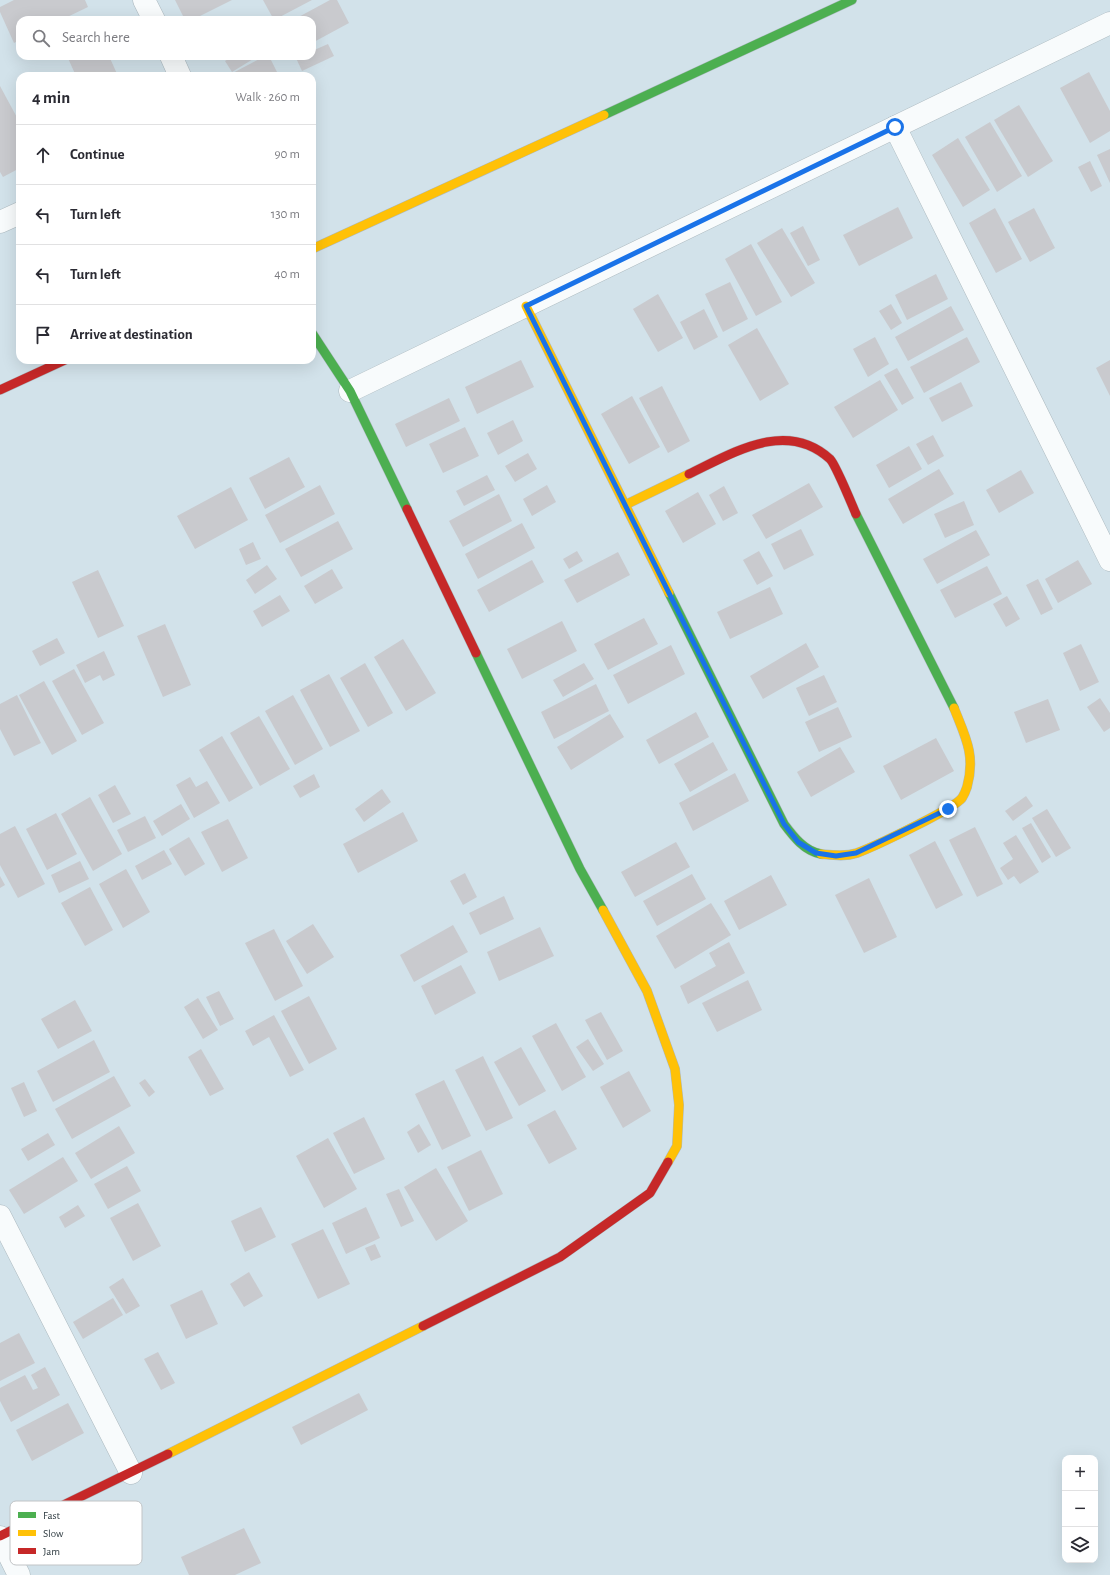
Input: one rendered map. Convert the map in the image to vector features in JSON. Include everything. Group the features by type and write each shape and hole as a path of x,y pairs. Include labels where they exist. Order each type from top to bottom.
{"street":[{"path":"144,0 152,16"},
{"path":"316,247 852,0"},
{"path":"350,391 1110,23"},
{"path":"172,60 178,72"},
{"path":"895,127 1110,560"},
{"path":"0,222 16,215"},
{"path":"526,306 625,505 784,824 798,842 816,853 836,856 856,853 948,809 962,798 967,787 970,768 970,748 948,693 862,527 831,460 806,444 787,440 763,442 740,450 625,505"},
{"path":"74,1501 560,1257 650,1193 677,1146 679,1105 675,1069 647,991 580,869 350,391 316,339"},
{"path":"0,390 56,364"},
{"path":"0,1216 131,1473"},
{"path":"10,1532 0,1537 10,1557"},
{"path":"14,1565 19,1575"}],"building":[{"path":"14,0 85,0 88,7 69,16 16,16 16,42 14,43 0,12 0,7"},
{"path":"175,0 232,0 200,16 183,16"},
{"path":"263,0 312,0 282,16 272,16"},
{"path":"330,0 337,0 349,23 316,41 316,16 300,16"},
{"path":"328,44 334,56 302,71 297,60 316,60 316,49"},
{"path":"69,60 111,60 116,72 74,72"},
{"path":"227,60 252,60 232,72 225,61"},
{"path":"257,60 271,60 277,72 235,72"},
{"path":"1089,72 1110,111 1110,131 1090,143 1060,88"},
{"path":"0,86 16,116 16,170 3,177 0,172"},
{"path":"1019,105 1053,161 1028,177 994,120"},
{"path":"990,122 1022,176 997,192 965,137"},
{"path":"958,138 990,190 963,207 932,155"},
{"path":"1110,149 1110,183 1097,155"},
{"path":"1090,161 1102,186 1091,192 1078,167"},
{"path":"898,207 913,238 859,266 843,235"},
{"path":"995,208 1022,259 996,273 969,223"},
{"path":"1034,208 1055,248 1030,262 1008,222"},
{"path":"803,226 820,260 808,266 790,233"},
{"path":"782,228 815,283 791,297 757,243"},
{"path":"751,244 782,302 756,316 725,259"},
{"path":"936,274 948,299 907,320 895,295"},
{"path":"730,282 748,319 723,332 705,294"},
{"path":"658,294 683,338 658,352 633,309"},
{"path":"891,304 902,323 891,330 879,311"},
{"path":"951,306 964,330 908,361 895,337"},
{"path":"704,309 718,337 694,350 680,322"},
{"path":"757,328 789,384 760,401 728,345"},
{"path":"875,337 889,364 868,377 853,349"},
{"path":"967,337 980,362 924,393 910,367"},
{"path":"521,360 534,387 477,414 465,387"},
{"path":"1110,360 1110,396 1096,368"},
{"path":"897,368 914,398 902,405 884,375"},
{"path":"880,380 898,410 853,438 834,407"},
{"path":"961,382 973,406 942,422 929,398"},
{"path":"662,386 690,441 668,453 639,398"},
{"path":"632,396 660,447 629,464 601,414"},
{"path":"449,398 460,421 406,447 395,424"},
{"path":"513,420 523,441 498,455 487,433"},
{"path":"465,427 479,456 443,473 429,444"},
{"path":"933,435 944,456 928,465 916,444"},
{"path":"909,446 922,469 889,488 876,465"},
{"path":"528,453 537,469 515,482 505,466"},
{"path":"289,457 305,487 265,509 249,478"},
{"path":"939,469 954,494 903,524 888,499"},
{"path":"1021,470 1034,493 999,513 986,490"},
{"path":"487,475 495,490 464,506 456,491"},
{"path":"809,483 823,507 766,539 752,515"},
{"path":"320,485 335,514 280,543 265,515"},
{"path":"547,485 556,502 532,516 523,499"},
{"path":"724,486 738,513 723,521 709,495"},
{"path":"231,487 248,520 195,549 177,516"},
{"path":"698,492 716,524 683,543 665,511"},
{"path":"499,494 512,521 463,547 449,521"},
{"path":"964,501 974,525 945,538 934,514"},
{"path":"338,521 353,549 301,577 285,549"},
{"path":"522,523 535,548 478,579 465,554"},
{"path":"801,529 814,555 784,570 771,544"},
{"path":"976,530 990,555 937,584 923,559"},
{"path":"253,542 261,559 246,565 239,549"},
{"path":"577,551 583,561 569,569 563,559"},
{"path":"759,551 773,576 757,585 743,560"},
{"path":"618,552 630,575 577,603 564,580"},
{"path":"532,560 544,582 489,612 477,590"},
{"path":"1078,560 1092,584 1058,603 1045,579"},
{"path":"267,565 277,579 255,594 246,580"},
{"path":"987,566 1002,594 955,618 940,590"},
{"path":"332,569 343,588 315,604 304,586"},
{"path":"98,570 124,626 98,638 72,582"},
{"path":"1038,579 1053,609 1041,615 1026,585"},
{"path":"770,587 783,614 730,639 717,612"},
{"path":"280,595 290,611 262,627 253,611"},
{"path":"1007,596 1020,619 1006,627 993,604"},
{"path":"644,618 658,644 608,670 594,644"},
{"path":"562,621 577,651 522,679 507,649"},
{"path":"165,624 191,685 163,697 137,636"},
{"path":"57,638 65,653 40,666 32,651"},
{"path":"403,639 436,693 406,711 374,657"},
{"path":"806,643 819,667 763,699 750,676"},
{"path":"1081,644 1099,682 1080,691 1063,653"},
{"path":"671,645 685,674 628,704 613,675"},
{"path":"104,651 115,675 103,681 100,675 85,683 76,665"},
{"path":"365,663 393,713 368,727 340,678"},
{"path":"584,663 594,679 563,697 553,680"},
{"path":"74,669 104,723 82,735 52,681"},
{"path":"329,674 360,731 330,747 300,690"},
{"path":"824,675 837,702 809,716 796,688"},
{"path":"44,681 77,741 52,755 19,695"},
{"path":"596,684 609,711 554,739 541,712"},
{"path":"17,695 41,743 14,756 0,729 0,704"},
{"path":"293,695 323,749 295,765 265,711"},
{"path":"1100,698 1110,713 1110,728 1104,732 1087,707"},
{"path":"1048,699 1060,730 1026,743 1014,712"},
{"path":"838,707 852,737 819,752 805,722"},
{"path":"696,712 709,737 659,764 646,740"},
{"path":"610,714 624,737 571,770 557,747"},
{"path":"259,716 290,769 260,786 230,733"},
{"path":"222,736 253,788 229,802 199,750"},
{"path":"936,738 954,771 901,800 883,766"},
{"path":"713,742 728,770 690,792 674,764"},
{"path":"840,747 855,772 811,797 797,772"},
{"path":"735,773 749,801 693,831 679,803"},
{"path":"314,774 320,787 300,798 293,786"},
{"path":"190,777 196,787 207,781 220,803 194,818 176,785"},
{"path":"115,785 131,814 113,823 98,795"},
{"path":"382,789 391,802 364,822 355,809"},
{"path":"1026,796 1033,806 1013,821 1005,811"},
{"path":"90,797 122,854 93,871 61,814"},
{"path":"181,804 190,819 162,836 153,821"},
{"path":"1047,809 1071,848 1056,857 1032,818"},
{"path":"403,812 418,841 358,873 343,844"},
{"path":"56,813 77,854 47,870 26,829"},
{"path":"145,816 156,838 128,852 117,830"},
{"path":"228,819 248,858 222,872 201,832"},
{"path":"1031,823 1051,857 1042,863 1022,828"},
{"path":"15,826 45,884 18,898 0,865 0,834"},
{"path":"975,827 1003,884 977,897 949,840"},
{"path":"1016,835 1039,872 1020,884 1014,876 1008,880 1000,868 1013,859 1003,843"},
{"path":"189,837 205,864 185,876 169,849"},
{"path":"935,841 963,895 936,909 909,855"},
{"path":"676,842 690,867 635,897 621,872"},
{"path":"164,850 172,864 142,880 135,866"},
{"path":"80,861 89,879 59,893 51,875"},
{"path":"126,869 150,912 123,928 99,884"},
{"path":"465,873 477,897 463,905 450,881"},
{"path":"692,874 706,899 657,926 643,901"},
{"path":"771,875 787,905 739,930 724,901"},
{"path":"0,876 5,885 0,888"},
{"path":"869,878 897,937 864,953 835,895"},
{"path":"90,887 113,930 85,946 61,903"},
{"path":"504,896 514,919 480,935 469,913"},
{"path":"711,903 731,935 675,969 656,936"},
{"path":"313,924 334,957 307,974 286,941"},
{"path":"453,925 468,952 414,982 400,955"},
{"path":"540,927 554,956 499,981 487,952"},
{"path":"274,929 303,986 275,1001 245,943"},
{"path":"729,942 745,973 688,1004 680,986 716,966 709,953"},
{"path":"461,965 476,993 435,1015 421,986"},
{"path":"748,980 762,1010 717,1032 702,1003"},
{"path":"219,991 234,1019 220,1026 206,997"},
{"path":"309,996 337,1049 309,1064 281,1011"},
{"path":"198,998 218,1030 203,1039 184,1007"},
{"path":"75,1000 92,1031 58,1049 41,1019"},
{"path":"601,1012 623,1051 607,1060 585,1020"},
{"path":"274,1015 304,1070 290,1077 269,1037 253,1046 245,1031"},
{"path":"556,1023 586,1077 562,1091 532,1036"},
{"path":"588,1039 604,1064 593,1071 576,1047"},
{"path":"94,1040 110,1072 53,1102 37,1071"},
{"path":"521,1047 546,1091 519,1106 494,1062"},
{"path":"201,1049 224,1089 210,1096 188,1057"},
{"path":"483,1056 513,1118 486,1131 455,1070"},
{"path":"629,1071 651,1111 623,1128 600,1087"},
{"path":"114,1076 131,1106 72,1139 55,1109"},
{"path":"145,1079 155,1092 149,1097 139,1083"},
{"path":"444,1080 471,1136 442,1150 415,1094"},
{"path":"24,1082 37,1111 24,1117 11,1088"},
{"path":"555,1110 577,1149 549,1164 527,1125"},
{"path":"364,1117 385,1159 354,1174 333,1133"},
{"path":"419,1124 431,1145 418,1153 407,1132"},
{"path":"119,1126 135,1153 91,1179 75,1153"},
{"path":"48,1133 55,1145 28,1161 21,1149"},
{"path":"328,1138 357,1189 324,1208 296,1156"},
{"path":"481,1150 503,1194 469,1211 447,1167"},
{"path":"63,1157 78,1181 24,1214 9,1190"},
{"path":"127,1166 141,1191 108,1209 94,1184"},
{"path":"436,1168 468,1221 436,1241 404,1187"},
{"path":"399,1189 414,1221 401,1227 386,1194"},
{"path":"138,1203 161,1246 133,1261 110,1218"},
{"path":"78,1205 85,1216 65,1228 59,1217"},
{"path":"261,1207 276,1237 245,1252 231,1221"},
{"path":"366,1207 380,1238 346,1254 332,1223"},
{"path":"323,1229 350,1284 318,1299 291,1244"},
{"path":"375,1244 381,1257 371,1261 365,1248"},
{"path":"249,1272 263,1296 244,1307 230,1284"},
{"path":"123,1278 140,1306 126,1314 109,1287"},
{"path":"202,1290 218,1324 186,1339 170,1305"},
{"path":"113,1298 123,1315 83,1339 73,1322"},
{"path":"19,1333 35,1363 0,1381 0,1343"},
{"path":"158,1352 175,1383 161,1390 144,1359"},
{"path":"45,1367 60,1395 11,1422 0,1401 0,1388 25,1375 33,1390 38,1388 31,1375"},
{"path":"359,1393 368,1410 301,1445 292,1427"},
{"path":"68,1403 84,1433 32,1461 16,1430"},
{"path":"244,1528 261,1563 235,1575 189,1575 181,1557"}],"traffic: fast":[{"path":"604,115 852,0"},
{"path":"316,339 350,391 407,509"},
{"path":"856,514 954,708"},
{"path":"669,593 784,824 795,838 804,846 809,850 821,854"},
{"path":"476,653 580,869 603,910"}],"traffic: slow":[{"path":"316,247 604,115"},
{"path":"526,306 669,593"},
{"path":"625,505 689,474"},
{"path":"821,854 843,855 857,853 929,819 962,798 967,787 970,755 954,708"},
{"path":"603,910 647,991 675,1069 679,1105 677,1146 668,1162"},
{"path":"168,1454 423,1326"}],"traffic: jam":[{"path":"0,390 56,364"},
{"path":"689,474 741,449 778,441 796,442 813,447 830,459 840,477 856,514"},
{"path":"407,509 476,653"},
{"path":"423,1326 560,1257 650,1193 668,1162"},
{"path":"72,1501 168,1454"},
{"path":"0,1536 10,1531"}],"route":[{"path":"895,127 526,306 784,824 798,842 816,853 836,856 856,853 948,809"}]}
